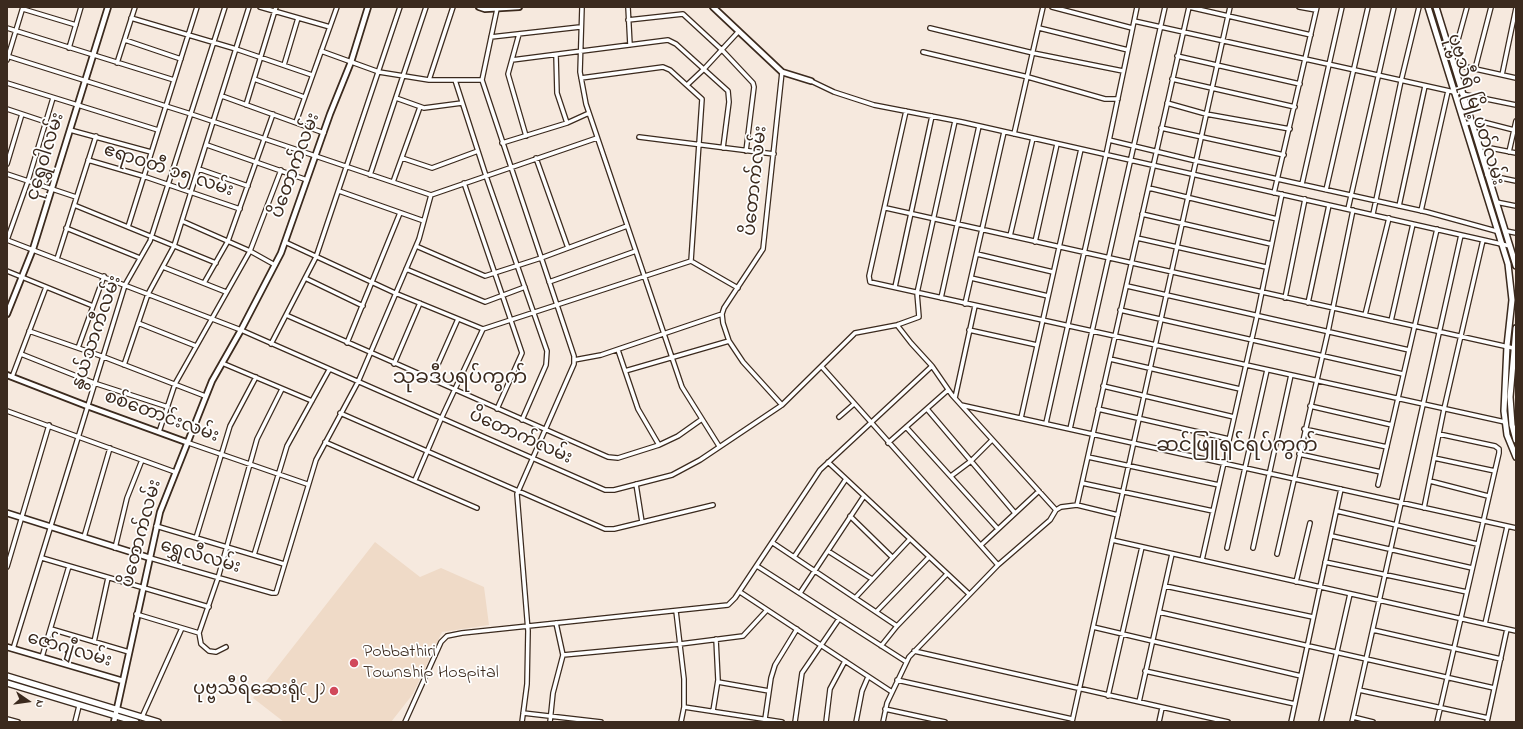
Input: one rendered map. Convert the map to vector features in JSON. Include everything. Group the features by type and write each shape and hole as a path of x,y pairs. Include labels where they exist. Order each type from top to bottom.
{"main road":[{"name":"ပုဗ္ဗသီရိ မြို့ပတ်လမ်း","path":"1428,7 1451,92 1464,124 1496,231 1508,264 1512,294 1504,398 1507,435 1516,457"},
{"name":"ပုဗ္ဗသီရိ မြို့ပတ်လမ်း","path":"1436,7 1516,266"},
{"path":"1516,328 1513,348 1510,397 1516,440"},
{"path":"7,676 142,716 157,722"},
{"path":"7,683 136,722"}],"street":[{"path":"69,48 81,7"},
{"name":"ငုရွှေဝါလမ်း","path":"7,314 33,249 108,7"},
{"path":"117,63 135,7"},
{"path":"128,227 197,7"},
{"name":"နွယ်သာကီလမ်း","path":"13,649 42,558 94,383 104,357 126,285 151,236 224,7"},
{"path":"124,365 148,294 174,246 207,145 249,7"},
{"path":"260,7 276,9 298,18 330,27"},
{"path":"296,122 337,7"},
{"name":"ပိတောက်လမ်း","path":"114,722 136,614 160,512 205,396 275,265 285,242 315,156 351,62 368,7"},
{"path":"271,344 316,256 400,7"},
{"path":"370,175 426,7"},
{"path":"429,80 453,7"},
{"path":"479,7 497,9 519,7"},
{"path":"582,7 579,52 581,78 589,113 682,387 719,446"},
{"path":"628,7 630,45"},
{"path":"713,7 782,72 811,81 834,92 868,103 1033,138 1510,246"},
{"path":"1014,134 1044,7"},
{"path":"1052,7 1132,28"},
{"path":"1046,423 1106,155 1137,7"},
{"path":"1070,429 1164,7"},
{"path":"1077,505 1189,7 1311,35"},
{"path":"897,680 1072,721 1230,7"},
{"path":"1274,193 1279,179 1317,9 1299,7"},
{"path":"1302,184 1342,7"},
{"path":"1326,190 1368,7"},
{"path":"1348,209 1377,76 1394,7"},
{"path":"1373,214 1401,81 1419,7"},
{"path":"1467,7 1453,62 1475,69 1516,78"},
{"path":"1475,69 1491,7"},
{"path":"76,25 23,8 7,58 191,114 431,195 597,138"},
{"path":"1502,75 1516,8"},
{"path":"246,105 276,9"},
{"path":"497,9 482,80 574,360 574,364 517,494 528,626 527,684 522,722"},
{"path":"628,20 683,14 722,50 753,83 754,88 746,151"},
{"path":"131,18 236,49 312,75"},
{"path":"284,65 298,18"},
{"path":"1134,21 1222,42 1451,92 1421,211"},
{"path":"491,37 580,27"},
{"path":"7,28 174,80"},
{"path":"930,28 1033,53 1123,71"},
{"path":"1039,28 1128,50"},
{"path":"687,86 738,31"},
{"path":"518,34 508,74 526,136"},
{"path":"124,40 181,59"},
{"path":"512,60 668,40 676,44 728,91 723,148"},
{"path":"321,51 379,72 404,74 429,80 482,80"},
{"path":"924,52 1028,77 1106,99 1118,99"},
{"path":"556,55 557,93 567,123"},
{"path":"1178,56 1300,84"},
{"path":"581,78 663,66 702,99 691,261"},
{"name":"ပိတောက်လမ်း","path":"722,314 724,308 763,249 782,72"},
{"path":"254,79 304,97"},
{"path":"1172,79 1295,107"},
{"path":"455,80 516,265 547,352 548,360 522,420"},
{"path":"7,83 158,130"},
{"path":"1399,206 1425,86"},
{"path":"1462,94 1516,105"},
{"path":"222,96 324,133"},
{"path":"7,240 28,181 53,98"},
{"path":"396,98 424,108 462,103"},
{"path":"1167,103 1206,114 1290,129"},
{"path":"393,182 420,107"},
{"path":"7,109 46,122"},
{"path":"906,111 886,208 869,280 965,304 1043,319 1091,331 1505,422"},
{"path":"502,143 567,123 589,113"},
{"path":"7,164 22,114"},
{"path":"204,284 228,242 274,114"},
{"path":"895,287 932,116"},
{"path":"917,293 955,121"},
{"path":"1464,124 1479,121 1514,130"},
{"path":"1509,152 1516,121"},
{"path":"941,298 979,126"},
{"path":"1161,128 1284,155"},
{"path":"70,130 151,152"},
{"path":"965,304 1004,132"},
{"path":"56,259 96,136"},
{"path":"638,137 774,154"},
{"path":"1010,236 1033,138"},
{"path":"1109,140 1421,211 1496,231"},
{"path":"1035,242 1057,144"},
{"path":"207,145 307,180"},
{"path":"1479,147 1516,153"},
{"path":"1022,418 1081,149"},
{"path":"402,158 432,168 478,151"},
{"path":"536,158 568,248"},
{"name":"ဧရာဝတီ ၁၅ လမ်း","path":"88,160 143,176 240,209"},
{"path":"199,169 248,186"},
{"path":"159,432 175,384 210,319 250,251 281,170"},
{"path":"7,174 76,197"},
{"path":"1487,175 1516,181"},
{"path":"464,183 522,353 497,409"},
{"path":"1148,188 1277,219"},
{"path":"339,191 424,221"},
{"path":"1202,560 1250,341 1257,316 1282,194"},
{"path":"156,526 284,564 307,484 316,460 358,382 416,246 431,195"},
{"path":"1285,298 1305,200"},
{"path":"1496,202 1516,206"},
{"path":"74,205 216,263"},
{"path":"1308,303 1329,205"},
{"path":"886,208 1130,264 1513,348"},
{"path":"1277,554 1304,429 1328,332 1353,210"},
{"path":"347,343 400,213"},
{"path":"1142,214 1272,244"},
{"path":"1365,315 1389,218"},
{"path":"182,221 250,251 275,265"},
{"path":"1391,321 1413,224"},
{"path":"416,246 485,276 541,258 627,226"},
{"path":"66,228 140,258"},
{"path":"1378,485 1437,229"},
{"path":"1506,231 1516,233"},
{"path":"1373,722 1352,720 1438,331 1461,235"},
{"path":"1137,238 1176,248 1266,267"},
{"name":"ပိတောက်လမ်း","path":"7,240 104,276 241,330 329,370 605,490 672,475 719,446 782,405 855,333 897,325 919,318 917,293"},
{"path":"1424,508 1444,409 1483,240"},
{"path":"285,242 395,293 483,329 691,261 738,288"},
{"path":"549,282 636,251"},
{"path":"976,254 1053,272"},
{"path":"163,267 226,292"},
{"path":"406,268 485,302 525,287"},
{"path":"7,271 93,306"},
{"path":"78,348 104,276"},
{"path":"305,278 363,306"},
{"path":"971,278 1048,296"},
{"path":"12,377 46,286"},
{"path":"1127,286 1409,350"},
{"path":"394,364 420,303"},
{"path":"955,398 975,306"},
{"path":"1120,310 1250,341 1403,374"},
{"path":"574,360 618,350 722,314 723,323 729,341 743,362 782,405"},
{"path":"286,315 394,364 608,457 618,458 659,445 678,436 702,419"},
{"path":"431,380 458,319"},
{"path":"138,323 196,346"},
{"path":"897,325 932,366 948,390 1056,510"},
{"path":"415,480 454,390 483,329"},
{"path":"969,330 1037,345"},
{"path":"29,331 104,357 205,396"},
{"path":"625,371 729,341"},
{"path":"618,350 638,409 659,445"},
{"path":"21,354 94,383 168,407"},
{"path":"1110,359 1240,389"},
{"path":"222,363 312,401"},
{"path":"404,722 441,642 447,636 462,633 728,605 740,592 820,470 932,366"},
{"path":"822,367 998,565"},
{"path":"254,555 287,446 329,370"},
{"path":"1227,548 1267,370"},
{"name":"စစ်တောင်းလမ်း","path":"7,374 87,406 307,484"},
{"path":"1253,548 1291,375"},
{"path":"196,538 230,426 256,377"},
{"path":"1103,386 1234,417"},
{"path":"226,647 216,652 208,651 201,644 199,633 218,578 257,439 282,389"},
{"path":"888,443 948,390"},
{"path":"839,417 854,404"},
{"path":"961,405 1134,442 1516,528"},
{"path":"1310,406 1392,425"},
{"path":"927,409 1015,513"},
{"path":"1098,409 1229,439"},
{"path":"7,411 175,472"},
{"path":"340,414 605,529 642,522 712,505"},
{"path":"7,567 49,425"},
{"path":"906,427 998,529"},
{"path":"1304,429 1387,448"},
{"path":"1437,722 1482,521 1499,453 1497,447 1439,434"},
{"path":"951,476 971,461 992,440"},
{"path":"325,442 477,508"},
{"path":"84,537 110,448"},
{"path":"1299,454 1381,472"},
{"path":"1088,457 1219,485"},
{"path":"1434,458 1495,471"},
{"path":"115,548 126,498 142,460"},
{"path":"828,462 969,594"},
{"path":"794,557 846,479"},
{"path":"1430,481 1488,496"},
{"path":"1082,483 1213,511"},
{"path":"636,484 642,522"},
{"path":"1291,722 1342,489"},
{"path":"981,545 1039,491"},
{"path":"800,593 864,496"},
{"path":"883,722 885,709 905,661 998,565 1050,520 1056,510 1061,507 1077,505 1118,515"},
{"path":"1337,511 1477,544"},
{"name":"ရွှေလီလမ်း","path":"7,512 115,548 272,594 277,591 284,564"},
{"path":"850,516 892,557"},
{"path":"1296,582 1310,523"},
{"path":"1485,624 1507,526"},
{"path":"1332,536 1472,568"},
{"path":"856,597 910,539"},
{"path":"1112,540 1516,631"},
{"path":"773,543 877,611 897,626"},
{"path":"1108,696 1142,547"},
{"path":"828,551 872,579"},
{"path":"1139,702 1172,554"},
{"path":"877,611 929,557"},
{"path":"42,558 208,607"},
{"path":"1325,562 1467,592"},
{"path":"42,657 69,566"},
{"path":"757,566 905,661"},
{"path":"881,646 897,626 946,574"},
{"path":"94,642 108,578"},
{"path":"1165,586 1313,617"},
{"path":"740,592 892,692"},
{"path":"1321,722 1350,594"},
{"path":"563,655 680,644 744,636 767,610"},
{"path":"676,611 684,679 684,707 681,722"},
{"path":"1159,612 1494,688"},
{"path":"136,614 199,633"},
{"path":"795,722 802,673 839,619"},
{"path":"550,722 563,655 556,623"},
{"path":"1093,627 1301,676"},
{"path":"142,716 182,628"},
{"path":"51,629 129,652"},
{"path":"765,719 775,665 797,629"},
{"path":"1373,630 1501,659"},
{"path":"1359,690 1488,720 1507,630"},
{"path":"713,710 718,682 716,639"},
{"name":"ဇော်ဂျီလမ်း","path":"7,647 123,681"},
{"path":"914,651 1228,722"},
{"path":"826,722 830,689 845,661"},
{"path":"1145,671 1295,704"},
{"path":"856,722 862,691 868,676"},
{"path":"718,682 769,691"},
{"path":"75,722 79,706"},
{"path":"684,707 713,710 782,722"},
{"path":"1158,722 1162,708"},
{"path":"885,709 945,722"},
{"path":"523,713 601,722"},
{"path":"7,719 18,722"}],"shaded area":[{"name":"Pobbathiri Township Hospital","path":"375,542 420,577 441,568 484,587 489,625 442,632 413,694 391,722 284,722 253,698"}],"place":[{"name":"Pobbathiri Township Hospital","path":"354,663"},
{"name":"ပုဗ္ဗသီရိဆေးရုံ(၂)","path":"334,691"}],"district":[{"name":"သုခဒီပရပ်ကွက်","path":"460,380"},
{"name":"ဆင်ဖြူရှင်ရပ်ကွက်","path":"1237,448"}]}
